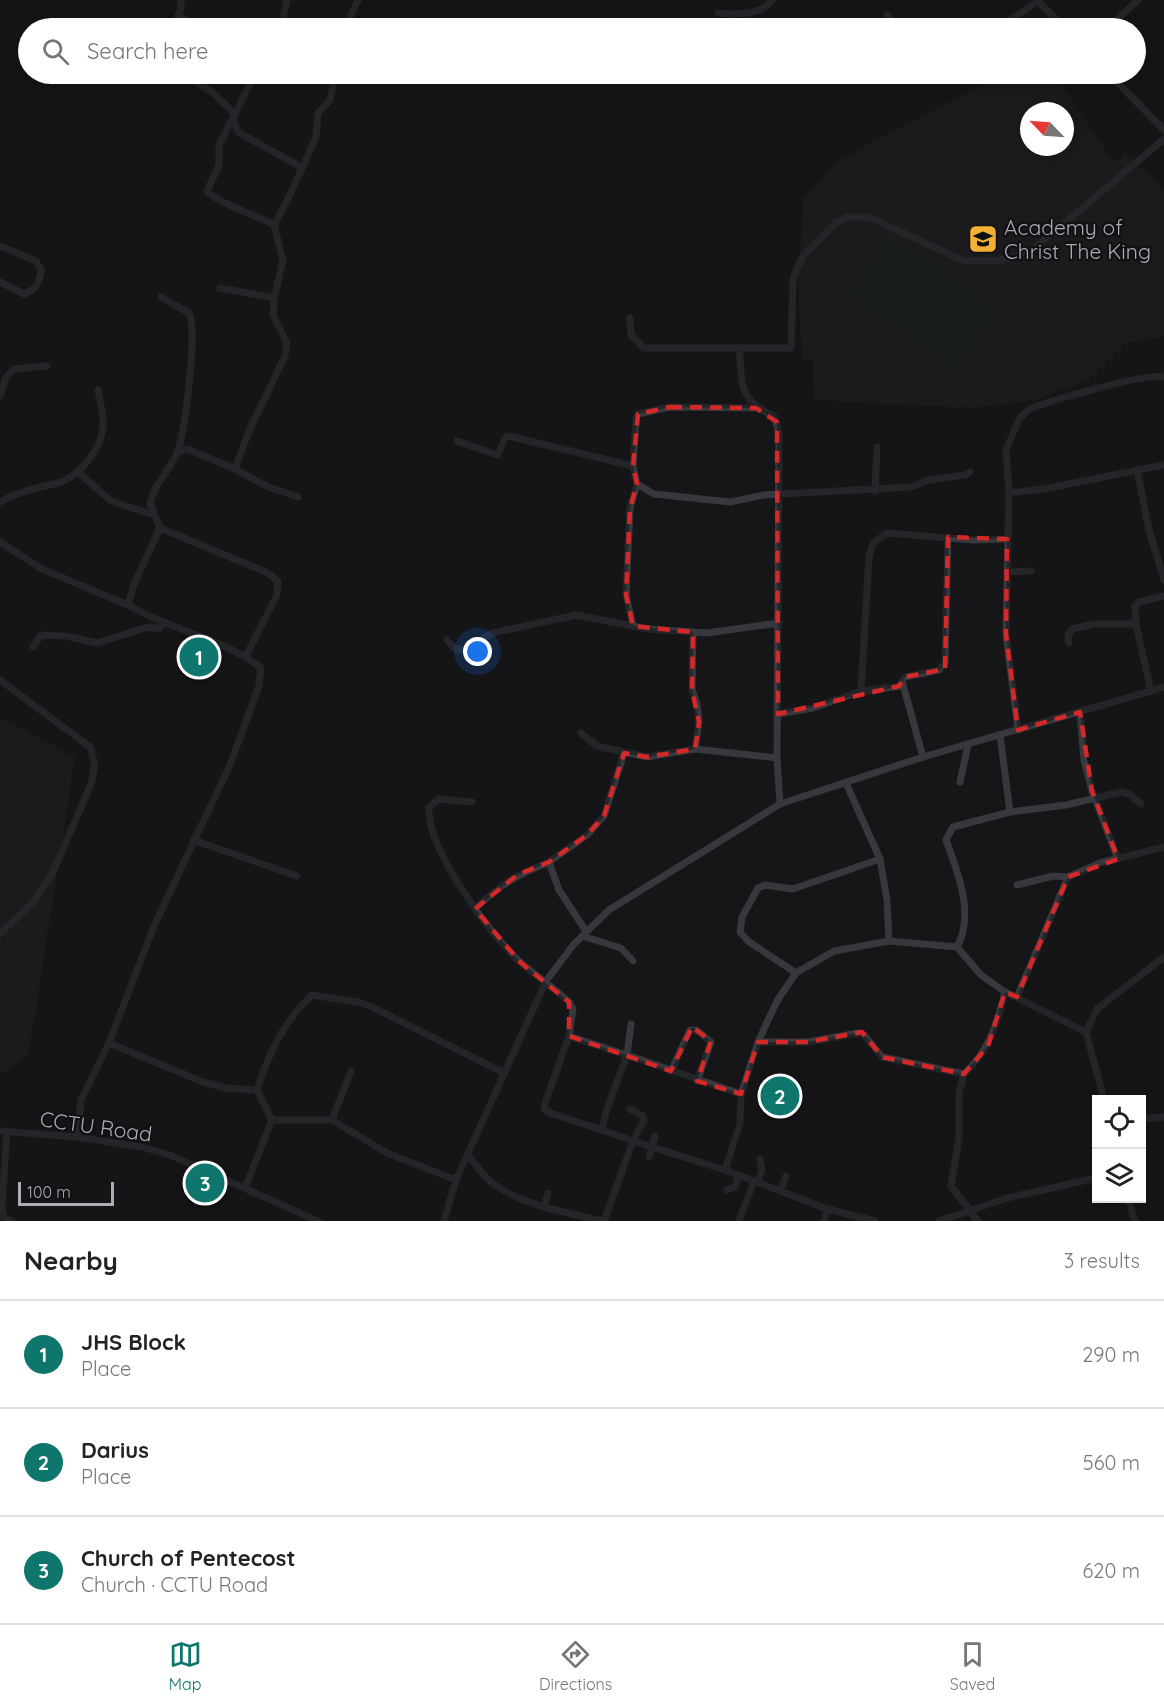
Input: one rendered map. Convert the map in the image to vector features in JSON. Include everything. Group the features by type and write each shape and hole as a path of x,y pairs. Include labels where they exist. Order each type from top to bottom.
{"street":[{"path":"181,0 178,16 182,18"},
{"path":"283,18 287,0"},
{"path":"350,18 358,0"},
{"path":"718,13 740,15 766,7 772,0"},
{"path":"1013,18 1038,0 1055,18"},
{"path":"1119,18 1138,0"},
{"path":"886,15 889,18"},
{"path":"199,84 212,92 234,116 238,132 302,167"},
{"path":"250,84 219,145 219,165 207,191 214,198 251,212 274,225"},
{"path":"235,469 249,431 287,350 285,336 274,320 274,298 283,261 274,225 289,198 316,137 318,113 332,94 334,84"},
{"path":"1119,84 1164,130"},
{"path":"630,318 631,335 644,348 791,348 793,279 797,267 823,233 847,217 869,218 964,261 996,261 1014,257 1032,249 1046,239 1164,139"},
{"path":"0,246 36,261 41,270 40,279 32,291 24,294 0,282"},
{"path":"220,288 274,298"},
{"path":"161,297 189,313 193,326 194,345 178,452 152,498 154,515 160,528 266,572 278,581 277,595 246,656"},
{"path":"739,348 744,390 748,401 756,408 774,416 777,422 780,496 777,758 780,804"},
{"path":"0,396 6,377 14,369 47,366"},
{"path":"1018,730 1006,634 1009,493 1006,450 1019,419 1029,409 1132,379 1158,375 1164,377"},
{"path":"0,502 27,489 59,483 79,473 95,449 103,429 98,390"},
{"path":"633,626 626,595 630,508 637,484 633,466 638,414 670,407 756,408"},
{"path":"457,441 498,454 505,438 509,436 633,466"},
{"path":"875,491 877,447"},
{"path":"178,452 187,449 235,469 268,487 298,497"},
{"path":"1009,493 1044,489 1164,465"},
{"path":"1137,470 1149,530 1164,580"},
{"path":"637,484 654,494 730,502 764,495 911,488 928,480 965,475 970,472"},
{"path":"79,473 111,501 154,515"},
{"path":"128,605 134,584 160,528"},
{"path":"861,691 869,557 873,543 887,533 1008,539"},
{"path":"923,757 902,686 905,677 939,670 945,663 948,537"},
{"path":"0,542 42,569 128,605 148,617 189,630 246,656 261,668 259,686 230,765 154,926 109,1043 81,1100 77,1137"},
{"path":"1006,572 1031,571"},
{"path":"1151,692 1136,624 1135,606 1139,602 1164,596"},
{"path":"447,640 455,649 464,650 492,633 576,615 633,626 707,633 779,622"},
{"path":"33,647 41,635 65,636 97,643 148,627 159,629 164,622"},
{"path":"1069,643 1068,635 1072,629 1095,624 1136,624"},
{"path":"693,632 692,690 698,704 699,722 695,749"},
{"path":"0,680 90,747 95,765 84,802 53,872 34,902 0,934"},
{"path":"778,714 813,708 861,691 902,686"},
{"path":"444,1221 456,1180 546,981 584,933 609,910 676,871 780,804 923,757 1164,689"},
{"path":"1080,712 1084,760 1095,798 1118,858"},
{"path":"581,733 597,746 647,758 695,749 777,758"},
{"path":"1000,735 1010,812"},
{"path":"960,782 968,744"},
{"path":"476,909 491,893 517,874 549,862 587,836 604,816 624,753"},
{"path":"846,783 880,859 887,900 889,941"},
{"path":"957,947 964,934 965,919 961,882 946,840 953,827 1010,812 1120,792 1128,794 1141,804"},
{"path":"472,802 438,799 429,807 428,818 439,848 495,936 520,962 569,1002 573,1009 569,1036 544,1109 739,1175 827,1209 875,1221"},
{"path":"193,840 297,876"},
{"path":"1017,885 1053,876 1068,877 1118,858 1164,847"},
{"path":"796,973 748,941 740,932 742,917 759,888 765,885 793,889 880,859"},
{"path":"549,862 559,890 584,933 621,948 633,961"},
{"path":"1017,997 1068,877"},
{"path":"724,1170 740,1123 741,1094 758,1042 777,1002 796,973 834,951 889,941 957,947 981,975 1005,992 1086,1032"},
{"path":"1103,1095 1086,1032 1097,1009 1164,957"},
{"path":"978,1221 951,1186 959,1138 959,1093 964,1074 977,1062 988,1046 1005,992"},
{"path":"245,1188 272,1120 257,1090 267,1062 284,1028 297,1008 312,995 358,1002 372,1007 504,1073"},
{"path":"602,1130 606,1112 627,1055 631,1024"},
{"path":"671,1071 690,1030 696,1030 711,1042 697,1081"},
{"path":"758,1042 808,1042 858,1033 864,1035 882,1057 964,1074"},
{"path":"569,1036 741,1094"},
{"path":"109,1043 210,1084 257,1090"},
{"path":"332,1120 351,1071"},
{"path":"468,1155 490,1182 505,1191 576,1218 603,1221 633,1140 644,1120 643,1116 630,1109"},
{"path":"1146,1119 1164,1117"},
{"path":"272,1120 332,1120 387,1153 456,1180"},
{"path":"4,1131 2,1206 3,1217 12,1221"},
{"name":"CCTU Road","path":"4,1131 77,1137 142,1147 170,1155 318,1221"},
{"path":"649,1157 654,1136"},
{"path":"739,1221 762,1170 760,1160"},
{"path":"727,1190 735,1186 739,1175"},
{"path":"781,1190 786,1176"},
{"path":"939,1221 1007,1198 1092,1179"},
{"path":"544,1206 548,1193"},
{"path":"1130,1203 1135,1221"},
{"path":"824,1221 827,1209"}],"highlighted area":[{"path":"670,407 756,408 777,422 778,714 899,686 905,677 945,669 948,537 1007,539 1006,634 1018,730 1080,712 1092,791 1118,859 1068,877 1017,997 1005,992 988,1046 964,1074 882,1057 862,1032 808,1042 758,1042 741,1094 697,1081 711,1041 692,1027 671,1071 569,1036 569,1002 520,962 475,909 517,875 549,862 587,835 604,816 624,753 647,757 695,749 699,722 692,690 693,632 633,626 626,595 630,508 637,484 633,466 638,414"}],"shaded area":[{"name":"Academy of Christ The King","path":"984,84 1061,84 1073,102 1020,102 1020,156 1074,156 1074,104 1114,163 1126,153 1164,190 1164,336 1124,344 1088,380 1035,400 971,408 814,400 813,360 802,359 798,279 804,198 841,159"},
{"path":"888,231 1002,310 958,373 845,294"},
{"path":"0,718 75,757 29,1053 0,1075"}],"place":[{"name":"Academy of Christ The King","path":"983,239"},
{"name":"JHS Block","path":"199,657"},
{"name":"Darius","path":"780,1096"},
{"name":"Church of Pentecost","path":"205,1183"}]}
